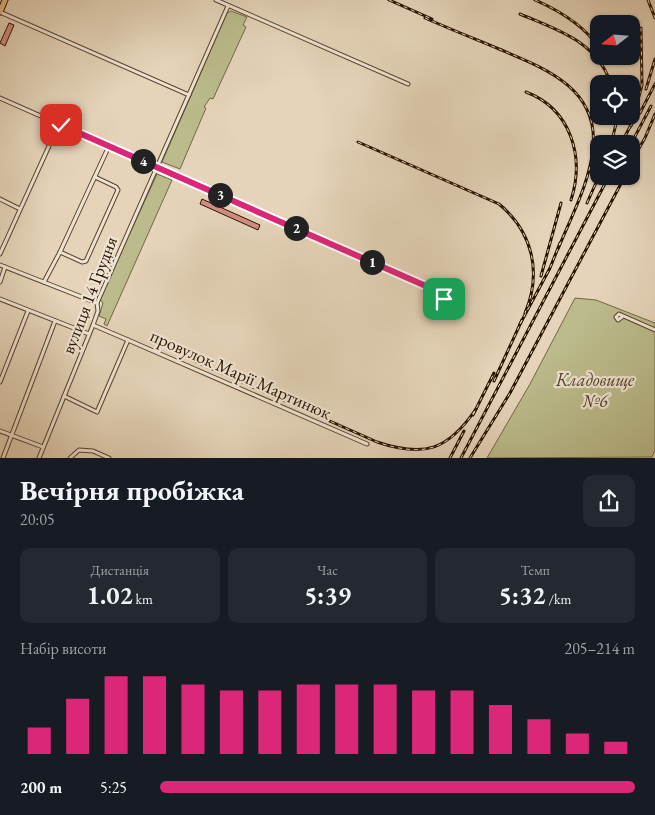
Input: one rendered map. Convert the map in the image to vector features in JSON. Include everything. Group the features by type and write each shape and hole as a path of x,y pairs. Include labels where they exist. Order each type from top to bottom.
{"main road":[{"path":"0,12 5,0"}],"street":[{"path":"216,0 408,84"},
{"name":"вулиця 14 Грудня","path":"39,458 90,334 98,312 97,303 228,6"},
{"path":"0,12 189,95"},
{"path":"0,98 444,294"},
{"path":"0,254 59,124"},
{"path":"44,282 109,146"},
{"path":"60,252 83,262 86,261 118,190 116,187 95,177"},
{"path":"0,199 20,209"},
{"path":"0,265 97,303"},
{"path":"0,282 5,267"},
{"path":"0,300 90,334"},
{"path":"0,382 28,311"},
{"path":"622,317 655,330"},
{"path":"3,458 55,321"},
{"path":"93,325 128,340"},
{"name":"провулок Марії Мартинюк","path":"64,396 97,412 128,340 366,444"},
{"path":"0,431 43,447"},
{"path":"70,458 79,450 93,452 108,458"}],"green space":[{"path":"231,11 247,17 243,25 246,27 213,99 210,98 204,107 206,108 180,169 162,162 227,13"},
{"path":"157,174 172,180 107,326 104,324 106,319 99,316 103,303 100,299"},
{"name":"Кладовище №6","path":"575,298 596,300 655,323 655,450 652,457 487,458 530,384"}],"building":[{"path":"9,23 14,25 5,46 0,43"},
{"path":"202,199 260,225 258,230 200,204"}],"railway":[{"path":"389,0 432,19"},
{"path":"535,0 571,20 590,37"},
{"path":"648,0 655,18"},
{"path":"520,14 561,32 586,47 596,57 607,75"},
{"path":"425,18 516,56 550,73 578,95 587,110 593,127 591,161 579,199 558,249"},
{"path":"631,126 642,85 641,28"},
{"path":"646,89 655,59"},
{"path":"640,113 655,84"},
{"path":"526,92 554,110 564,122 571,136 575,151 576,167 575,184 571,200"},
{"path":"636,135 651,106"},
{"path":"640,147 655,114"},
{"path":"613,135 616,125"},
{"path":"626,135 631,125"},
{"path":"358,142 499,204 511,215 527,240 531,254 533,283 525,313"},
{"path":"587,203 595,185"},
{"path":"461,458 604,185"},
{"path":"470,458 510,393 620,185"},
{"path":"541,276 561,203"},
{"path":"520,324 550,268 560,243"},
{"path":"494,381 522,320"},
{"path":"192,360 377,442 394,447 422,449 434,447 445,442 466,423 476,409"},
{"path":"473,415 494,373"},
{"path":"450,458 464,431"}],"route":[{"path":"61,125 444,294 444,299"}]}
